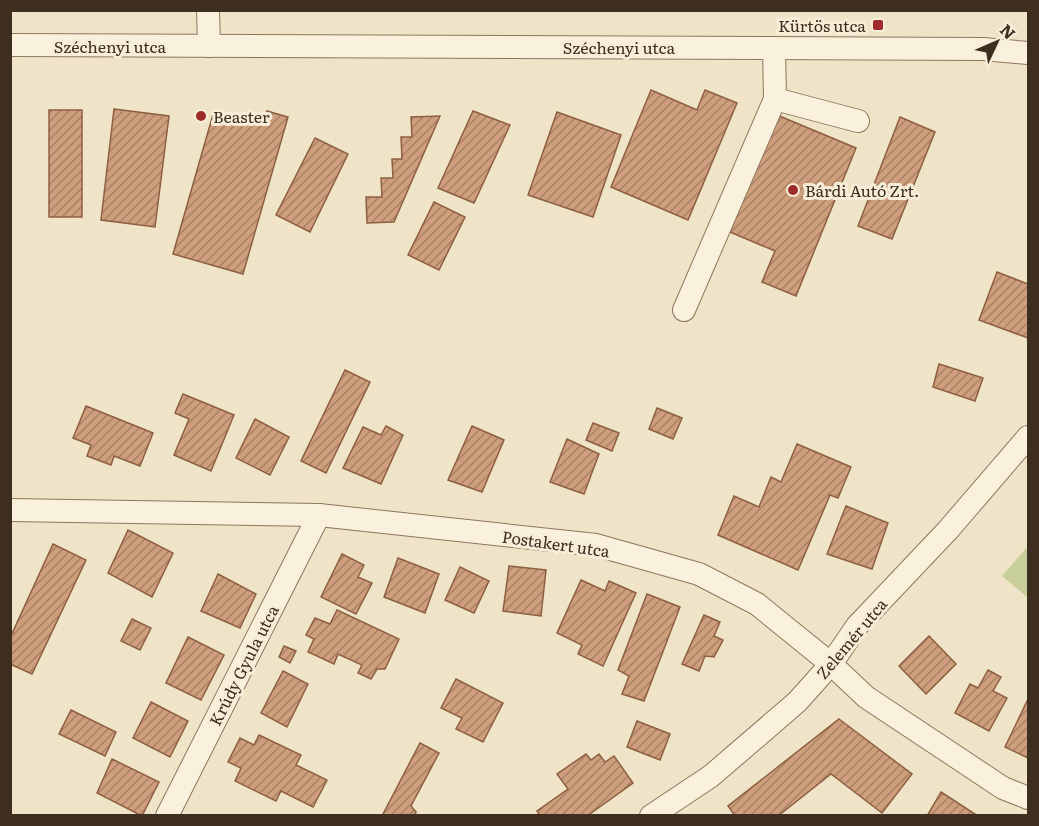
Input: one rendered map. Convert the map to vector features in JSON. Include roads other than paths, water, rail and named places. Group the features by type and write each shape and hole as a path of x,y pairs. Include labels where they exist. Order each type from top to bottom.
{"street":[{"path":"208,10 209,46"},
{"name":"Széchenyi utca","path":"10,45 983,49 1029,52"},
{"path":"684,310 775,99 774,48"},
{"path":"775,99 858,121"},
{"name":"Zelemér utca","path":"651,816 711,776 798,702 831,664 857,626 948,530 1029,437"},
{"name":"Postakert utca","path":"10,510 319,514 596,545 699,574 757,604 831,664 866,697 1003,788 1029,798"},
{"name":"Krúdy Gyula utca","path":"167,816 319,514"}],"place":[{"name":"Kürtös utca","path":"878,25"},
{"name":"Beaster","path":"201,116"},
{"name":"Bárdi Autó Zrt.","path":"793,190"}]}
